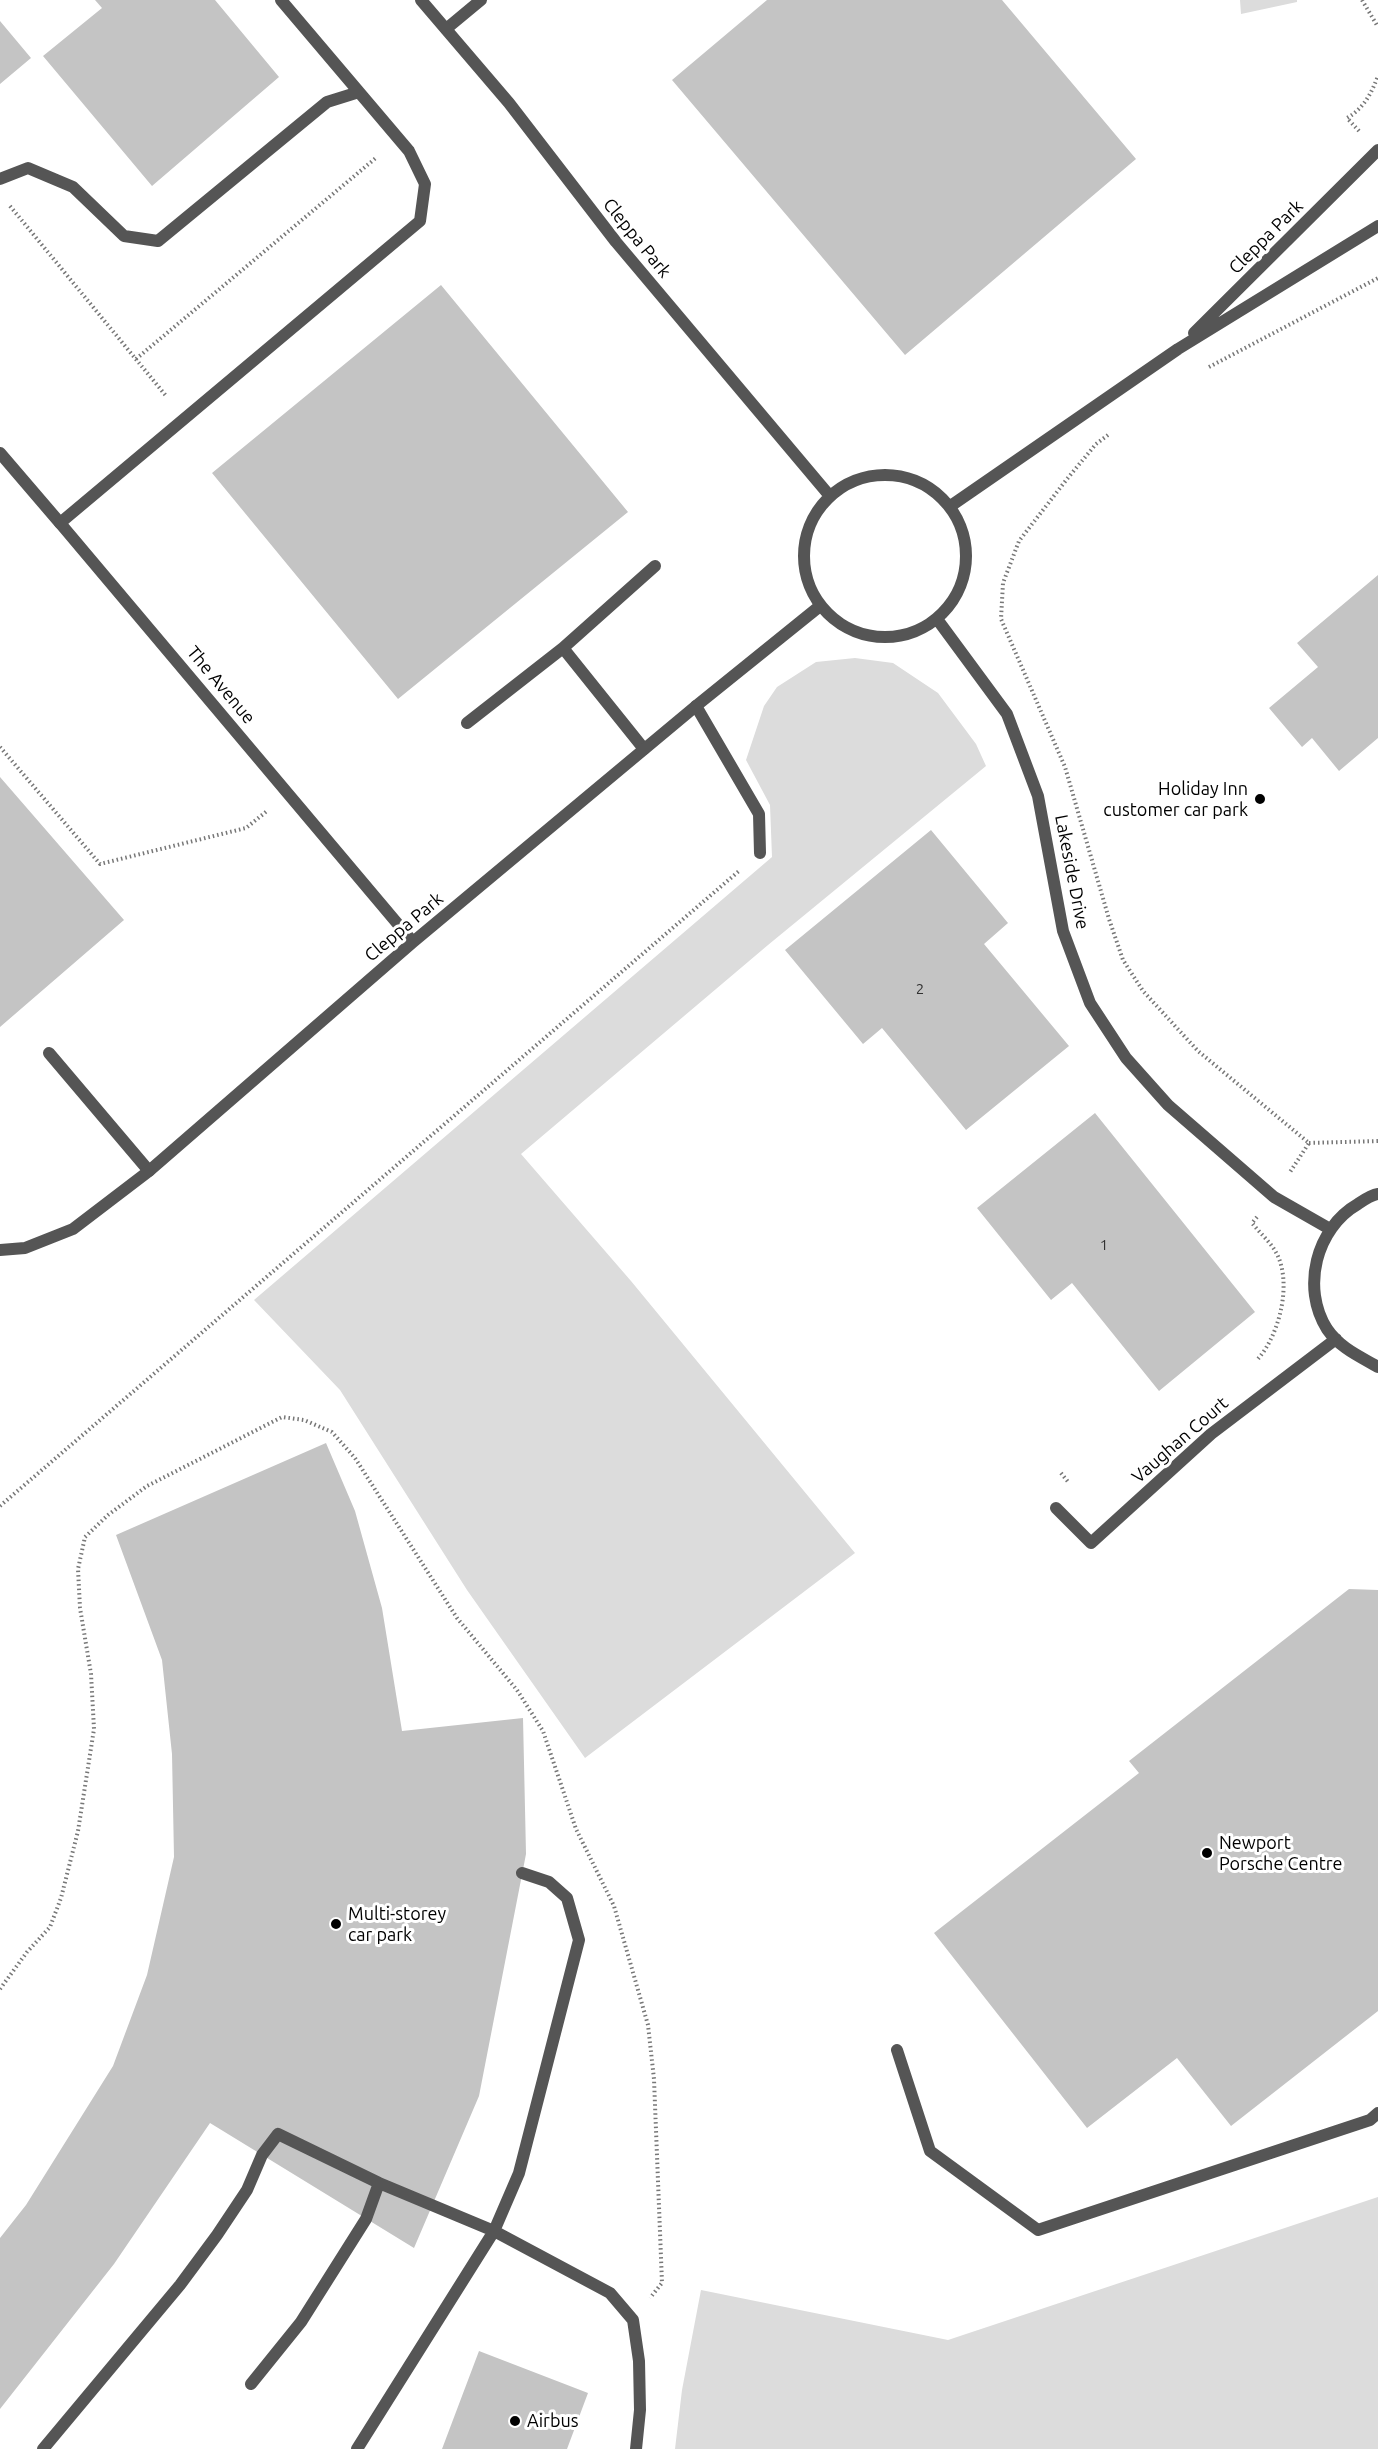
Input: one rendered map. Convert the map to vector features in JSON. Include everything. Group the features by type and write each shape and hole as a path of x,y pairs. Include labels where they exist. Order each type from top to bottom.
{"street":[{"path":"60,523 420,221 425,184 410,151 281,0"},
{"name":"Cleppa Park","path":"421,0 508,103 616,242 829,495"},
{"path":"446,29 481,0"},
{"path":"0,179 28,168 73,187 124,236 159,241 327,102 359,92"},
{"name":"Cleppa Park","path":"1178,349 1378,150"},
{"name":"Cleppa Park","path":"952,505 1178,349 1378,226"},
{"name":"The Avenue","path":"0,453 413,942"},
{"path":"884,474 901,476 927,486 952,505 962,529 966,558 962,582 948,608 938,619 913,633 889,638 856,633 832,619 820,606 806,581 802,553 805,536 817,510 829,495 856,479 884,474"},
{"path":"467,723 563,648 655,566"},
{"name":"Cleppa Park","path":"0,1250 26,1248 73,1229 149,1171 413,942 696,706 820,606"},
{"name":"Lakeside Drive","path":"938,619 1007,714 1038,796 1063,931 1090,1003 1126,1058 1168,1105 1274,1197 1330,1229"},
{"path":"563,648 644,749"},
{"path":"696,706 759,814 760,853"},
{"path":"49,1053 149,1171"},
{"path":"1378,1194 1346,1211 1330,1229 1318,1252 1314,1272 1317,1304 1327,1328 1342,1346 1378,1367"},
{"name":"Vaughan Court","path":"1056,1508 1091,1543 1211,1434 1336,1339"},
{"path":"357,2449 494,2231 519,2173 579,1940 567,1898 549,1882 522,1873"},
{"path":"897,2050 930,2151 1038,2230 1370,2120 1378,2113"},
{"path":"43,2449 180,2285 247,2190 262,2156 278,2134 379,2183 494,2231 610,2293 633,2320 639,2361 640,2410 636,2449"},
{"path":"251,2384 301,2322 366,2219 379,2183"}],"path":[{"path":"1362,0 1378,27"},
{"path":"1378,76 1372,91 1359,111 1347,118 1378,150"},
{"path":"136,359 399,139"},
{"path":"8,202 185,418"},
{"path":"1205,369 1378,278"},
{"path":"1114,431 1096,444 1019,541 1002,583 1001,620 1065,767 1106,909 1124,960 1143,991 1198,1051 1309,1143 1378,1141"},
{"path":"0,747 100,864 246,828 289,794"},
{"path":"0,1506 760,853"},
{"path":"1255,1363 1268,1348 1283,1299 1282,1276 1275,1250 1252,1223 1274,1197 1309,1143"},
{"path":"0,1989 27,1952 50,1928 62,1898 78,1831 94,1729 91,1674 79,1599 78,1569 85,1537 108,1515 147,1486 282,1417 304,1420 332,1432 355,1458 457,1618 517,1690 543,1731 576,1829 614,1906 648,2025 654,2079 662,2283 633,2320"},
{"path":"1061,1473 1074,1489"}],"shaded area":[{"path":"1240,0 1297,0 1297,2 1241,14"},
{"path":"855,658 893,663 938,693 976,744 986,766 768,945 521,1154 631,1281 855,1553 585,1758 467,1590 340,1390 254,1300 772,857 770,805 746,760 764,706 777,687 816,662"},
{"path":"1378,2197 1378,2449 675,2449 682,2390 701,2290 948,2340"}],"building":[{"path":"95,0 215,0 279,77 152,186 43,56 102,8"},
{"path":"767,0 1002,0 1136,159 905,355 672,80"},
{"path":"0,21 31,58 0,84"},
{"path":"441,285 628,512 398,699 212,473"},
{"path":"1378,575 1378,738 1339,771 1312,738 1302,747 1269,708 1318,667 1297,643"},
{"path":"0,777 124,920 0,1027"},
{"path":"931,830 1008,923 984,944 1069,1046 966,1130 882,1028 863,1044 785,950"},
{"path":"1095,1113 1255,1312 1159,1391 1072,1283 1051,1300 977,1208"},
{"name":"Multi-storey car park","path":"326,1443 355,1511 382,1608 402,1731 523,1718 526,1854 479,2096 414,2248 210,2123 114,2264 0,2409 0,2238 26,2205 113,2066 147,1975 174,1857 172,1754 162,1660 116,1535"},
{"name":"Newport Porsche Centre","path":"1349,1589 1378,1590 1378,2011 1231,2126 1177,2058 1087,2128 934,1933 1139,1773 1129,1761"},
{"name":"Airbus","path":"479,2351 588,2393 567,2449 442,2449"}],"place":[{"name":"Holiday Inn customer car park","path":"1260,799"},
{"name":"Newport Porsche Centre","path":"1207,1853"},
{"name":"Multi-storey car park","path":"336,1924"},
{"name":"Airbus","path":"515,2421"}]}
